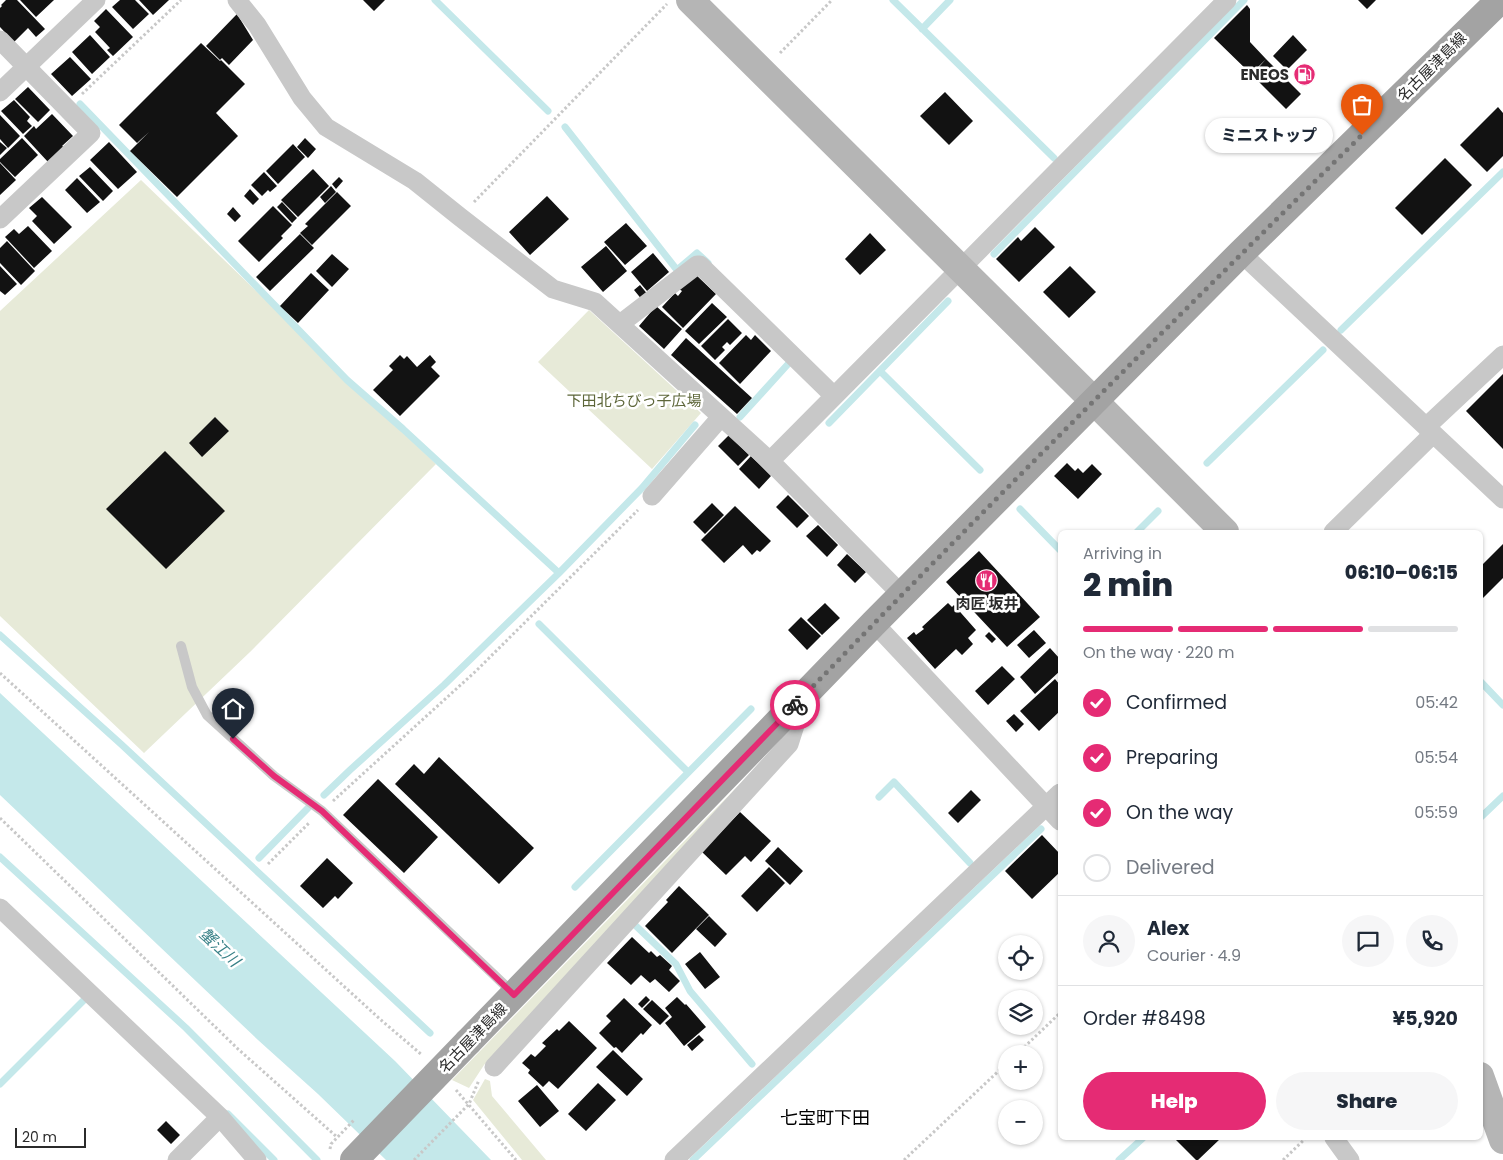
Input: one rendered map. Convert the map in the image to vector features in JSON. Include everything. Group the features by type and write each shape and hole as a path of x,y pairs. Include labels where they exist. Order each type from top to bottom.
{"main road":[{"name":"名古屋津島線","path":"348,1151 468,1042 874,623 1094,400 1241,253 1500,0"}],"street":[{"path":"0,92 96,0"},
{"path":"237,0 257,26 302,98 326,127 415,181 553,289 595,302 770,461 902,595"},
{"path":"690,0 1223,530"},
{"path":"770,461 1227,0"},
{"path":"0,40 92,133 0,219"},
{"path":"1241,253 1503,499"},
{"path":"620,324 697,265 700,265 834,396"},
{"path":"1335,530 1503,355"},
{"path":"652,496 721,417"},
{"path":"874,623 1053,799 1058,815"},
{"path":"494,1067 789,744 804,696"},
{"path":"674,1160 1053,799"},
{"path":"0,908 220,1117 257,1160"},
{"path":"1483,1084 1503,1140"},
{"path":"177,1160 220,1117"},
{"path":"1335,1140 1350,1160"}],"lane":[{"path":"182,646 192,687 208,715 274,776 322,811 514,995"}],"path":[{"path":"67,108 181,0"},
{"path":"460,217 671,0"},
{"path":"762,72 832,0"},
{"path":"268,864 322,811 476,671 652,496"},
{"path":"0,673 300,947 426,1059"},
{"path":"0,818 238,1049 348,1151"},
{"path":"1026,1045 1058,1015"},
{"path":"904,1160 998,1072"},
{"path":"450,1084 516,1160"},
{"path":"414,1160 469,1104"},
{"path":"1283,1160 1304,1140"}],"green space":[{"path":"141,180 436,464 250,652 144,753 0,616 0,311"},
{"name":"下田北ちびっ子広場","path":"589,310 701,413 652,469 538,362"},
{"path":"768,755 770,758 484,1065 469,1088 452,1080"},
{"path":"485,1079 490,1081 492,1096 546,1160 522,1160 473,1100"}],"water":[{"name":"蟹江川","path":"0,693 395,1061 491,1160 386,1160 0,795"}],"building":[{"path":"6,0 17,0 45,29 36,37 28,28 14,42 0,27 0,8"},
{"path":"20,0 54,0 36,17"},
{"path":"120,0 135,0 149,14 133,29 112,7"},
{"path":"139,0 169,0 153,15"},
{"path":"363,0 385,0 374,11"},
{"path":"1358,0 1376,0 1367,9"},
{"path":"1247,5 1250,9 1250,42 1266,59 1251,74 1214,38"},
{"path":"106,9 133,37 113,56 107,50 110,48 95,32 100,27 94,21"},
{"path":"237,14 253,40 229,65 222,58 220,60 206,46"},
{"path":"90,35 110,57 92,74 72,52"},
{"path":"1293,35 1307,50 1287,70 1273,56"},
{"path":"201,43 245,84 216,113 238,136 177,197 130,151 149,132 137,143 119,125"},
{"path":"70,57 91,79 72,96 51,74"},
{"path":"1266,59 1301,94 1286,109 1252,75"},
{"path":"28,87 50,110 38,122 15,99"},
{"path":"945,92 973,121 949,145 920,116"},
{"path":"14,100 30,117 27,121 32,126 23,134 1,111"},
{"path":"1498,107 1503,113 1503,156 1487,172 1460,145"},
{"path":"52,114 73,136 48,162 24,136 34,126 36,129"},
{"path":"0,115 20,136 8,148 0,139"},
{"path":"22,138 38,155 15,177 0,162 0,159"},
{"path":"305,138 316,149 308,158 297,147"},
{"path":"0,142 7,148 0,155"},
{"path":"109,142 137,172 118,189 90,160"},
{"path":"293,144 305,157 278,184 266,171"},
{"path":"1445,158 1472,185 1422,235 1395,208"},
{"path":"0,163 16,180 0,195"},
{"path":"90,167 113,191 103,201 79,176"},
{"path":"313,169 329,186 298,217 281,200"},
{"path":"264,172 277,186 270,192 268,190 262,196 251,185"},
{"path":"339,177 343,181 336,189 332,184"},
{"path":"77,178 100,202 87,213 65,190"},
{"path":"331,186 336,192 325,203 320,197"},
{"path":"250,189 259,199 253,205 244,196"},
{"path":"337,192 351,206 312,245 300,233 308,226 305,224"},
{"path":"547,196 569,219 530,255 509,232"},
{"path":"42,197 72,227 54,244 32,221 37,216 29,208"},
{"path":"282,202 297,218 292,223 277,207"},
{"path":"273,206 292,225 281,236 283,238 259,262 238,241"},
{"path":"233,207 241,216 235,222 227,214"},
{"path":"626,223 647,246 625,265 604,242"},
{"path":"28,226 52,251 34,268 5,237 14,229 19,234"},
{"path":"1035,227 1055,247 1019,282 996,259 1018,237 1021,241"},
{"path":"870,233 886,250 860,275 845,259"},
{"path":"300,234 314,248 270,291 256,277"},
{"path":"7,241 35,271 21,285 0,263 0,248"},
{"path":"606,246 627,271 603,292 581,267"},
{"path":"653,253 669,272 647,291 631,272"},
{"path":"332,254 349,269 332,287 316,271"},
{"path":"0,266 17,284 5,295 0,291"},
{"path":"1070,266 1096,292 1069,318 1043,292"},
{"path":"311,273 329,290 298,323 280,306"},
{"path":"694,273 716,294 683,328 662,307 675,293 678,296 682,291 679,289"},
{"path":"640,285 649,296 643,301 634,290"},
{"path":"712,303 727,317 699,344 685,331"},
{"path":"656,306 682,329 664,349 639,326"},
{"path":"728,319 742,333 730,345 727,342 722,347 725,350 715,360 701,346"},
{"path":"746,335 751,340 755,335 771,351 740,384 719,363"},
{"path":"686,338 752,398 737,414 671,355"},
{"path":"400,355 404,359 407,356 417,367 430,355 436,362 431,367 440,376 400,416 373,390 393,370 389,366"},
{"path":"1503,374 1503,449 1466,411"},
{"path":"215,417 229,431 202,457 189,443"},
{"path":"729,435 749,455 738,466 718,446"},
{"path":"165,451 225,511 166,569 106,509"},
{"path":"751,456 771,476 759,489 739,469"},
{"path":"1067,463 1075,471 1078,468 1083,473 1092,464 1102,474 1078,499 1054,476"},
{"path":"788,495 809,516 797,528 776,507"},
{"path":"712,503 724,515 705,534 693,522"},
{"path":"735,506 771,541 760,552 757,550 752,555 743,545 724,563 701,540"},
{"path":"818,525 838,545 827,557 806,536"},
{"path":"1503,544 1503,578 1483,598 1483,564"},
{"path":"979,551 1040,617 1007,647 946,582"},
{"path":"847,554 866,572 855,583 837,565"},
{"path":"825,603 840,618 822,635 807,620"},
{"path":"948,603 952,607 954,605 976,630 968,638 973,644 962,655 956,649 935,669 907,638 914,632 916,635 924,629 922,627"},
{"path":"801,617 821,636 807,650 788,630"},
{"path":"1034,630 1046,643 1029,658 1017,645"},
{"path":"989,632 996,639 992,643 985,636"},
{"path":"1050,648 1058,657 1058,673 1035,694 1020,677"},
{"path":"1002,666 1015,679 988,705 975,691"},
{"path":"1055,679 1058,683 1058,713 1039,731 1020,711"},
{"path":"1014,714 1024,724 1016,732 1006,721"},
{"path":"439,757 534,848 499,884 395,784 414,764 424,774"},
{"path":"378,779 438,837 404,873 343,815"},
{"path":"971,790 981,800 958,823 948,813"},
{"path":"740,812 771,841 751,862 745,856 726,875 702,852"},
{"path":"1042,835 1058,852 1058,874 1032,899 1005,871"},
{"path":"778,847 803,871 790,885 765,861"},
{"path":"327,858 353,883 338,899 335,896 323,908 300,886"},
{"path":"769,867 785,883 757,912 741,896"},
{"path":"679,886 709,915 672,953 645,926 668,902 666,900"},
{"path":"709,916 727,934 715,947 696,929"},
{"path":"632,937 649,953 651,951 657,957 660,955 672,966 669,970 680,981 669,992 655,979 650,983 641,975 631,985 607,963"},
{"path":"700,952 720,977 705,989 685,964"},
{"path":"646,996 650,1000 642,1008 638,1004"},
{"path":"677,997 686,1004 706,1027 684,1046 665,1023 672,1017 665,1008"},
{"path":"624,998 652,1025 643,1035 641,1033 622,1053 599,1033 611,1021 606,1016"},
{"path":"652,1000 669,1016 660,1025 643,1009"},
{"path":"569,1021 597,1048 558,1089 549,1081 543,1087 528,1073 530,1070 522,1063 531,1054 535,1057 546,1046 542,1043"},
{"path":"699,1035 704,1040 692,1051 687,1045"},
{"path":"613,1050 643,1079 627,1096 596,1067"},
{"path":"598,1083 616,1100 586,1131 568,1114"},
{"path":"537,1085 559,1111 540,1127 518,1101"},
{"path":"166,1121 180,1135 171,1144 157,1130"},
{"path":"1176,1140 1219,1140 1198,1160"}],"waterway":[{"path":"435,0 548,111"},
{"path":"893,0 1054,158"},
{"path":"922,29 950,0"},
{"path":"994,254 1244,0"},
{"path":"80,104 347,380 559,573"},
{"path":"565,127 677,270 697,253 708,263"},
{"path":"1341,330 1503,172"},
{"path":"829,423 948,301"},
{"path":"1207,463 1323,350"},
{"path":"740,417 789,363"},
{"path":"880,371 980,470"},
{"path":"324,795 444,685 559,573 642,488 695,425"},
{"path":"1020,509 1058,548"},
{"path":"1139,530 1158,511"},
{"path":"539,624 688,772"},
{"path":"0,635 122,745 430,1033"},
{"path":"1483,684 1503,705"},
{"path":"575,887 751,709"},
{"path":"879,797 894,782 970,863"},
{"path":"1483,815 1503,796"},
{"path":"259,858 308,808"},
{"path":"693,1160 1041,829"},
{"path":"0,857 186,1028 317,1160"},
{"path":"636,926 676,964 690,991 752,1064"},
{"path":"0,1084 84,1000"},
{"path":"228,1114 274,1160"},
{"path":"1119,1160 1141,1140"}],"way so far":[{"path":"795,705 1094,400 1362,135"}],"place":[{"name":"ENEOS","path":"1305,75"},
{"name":"ミニストップ","path":"1362,135"},
{"name":"肉匠 坂井","path":"987,581"}],"district":[{"name":"七宝町下田","path":"825,1118"}],"route":[{"path":"233,739 274,776 322,811 514,995 795,705"}]}
